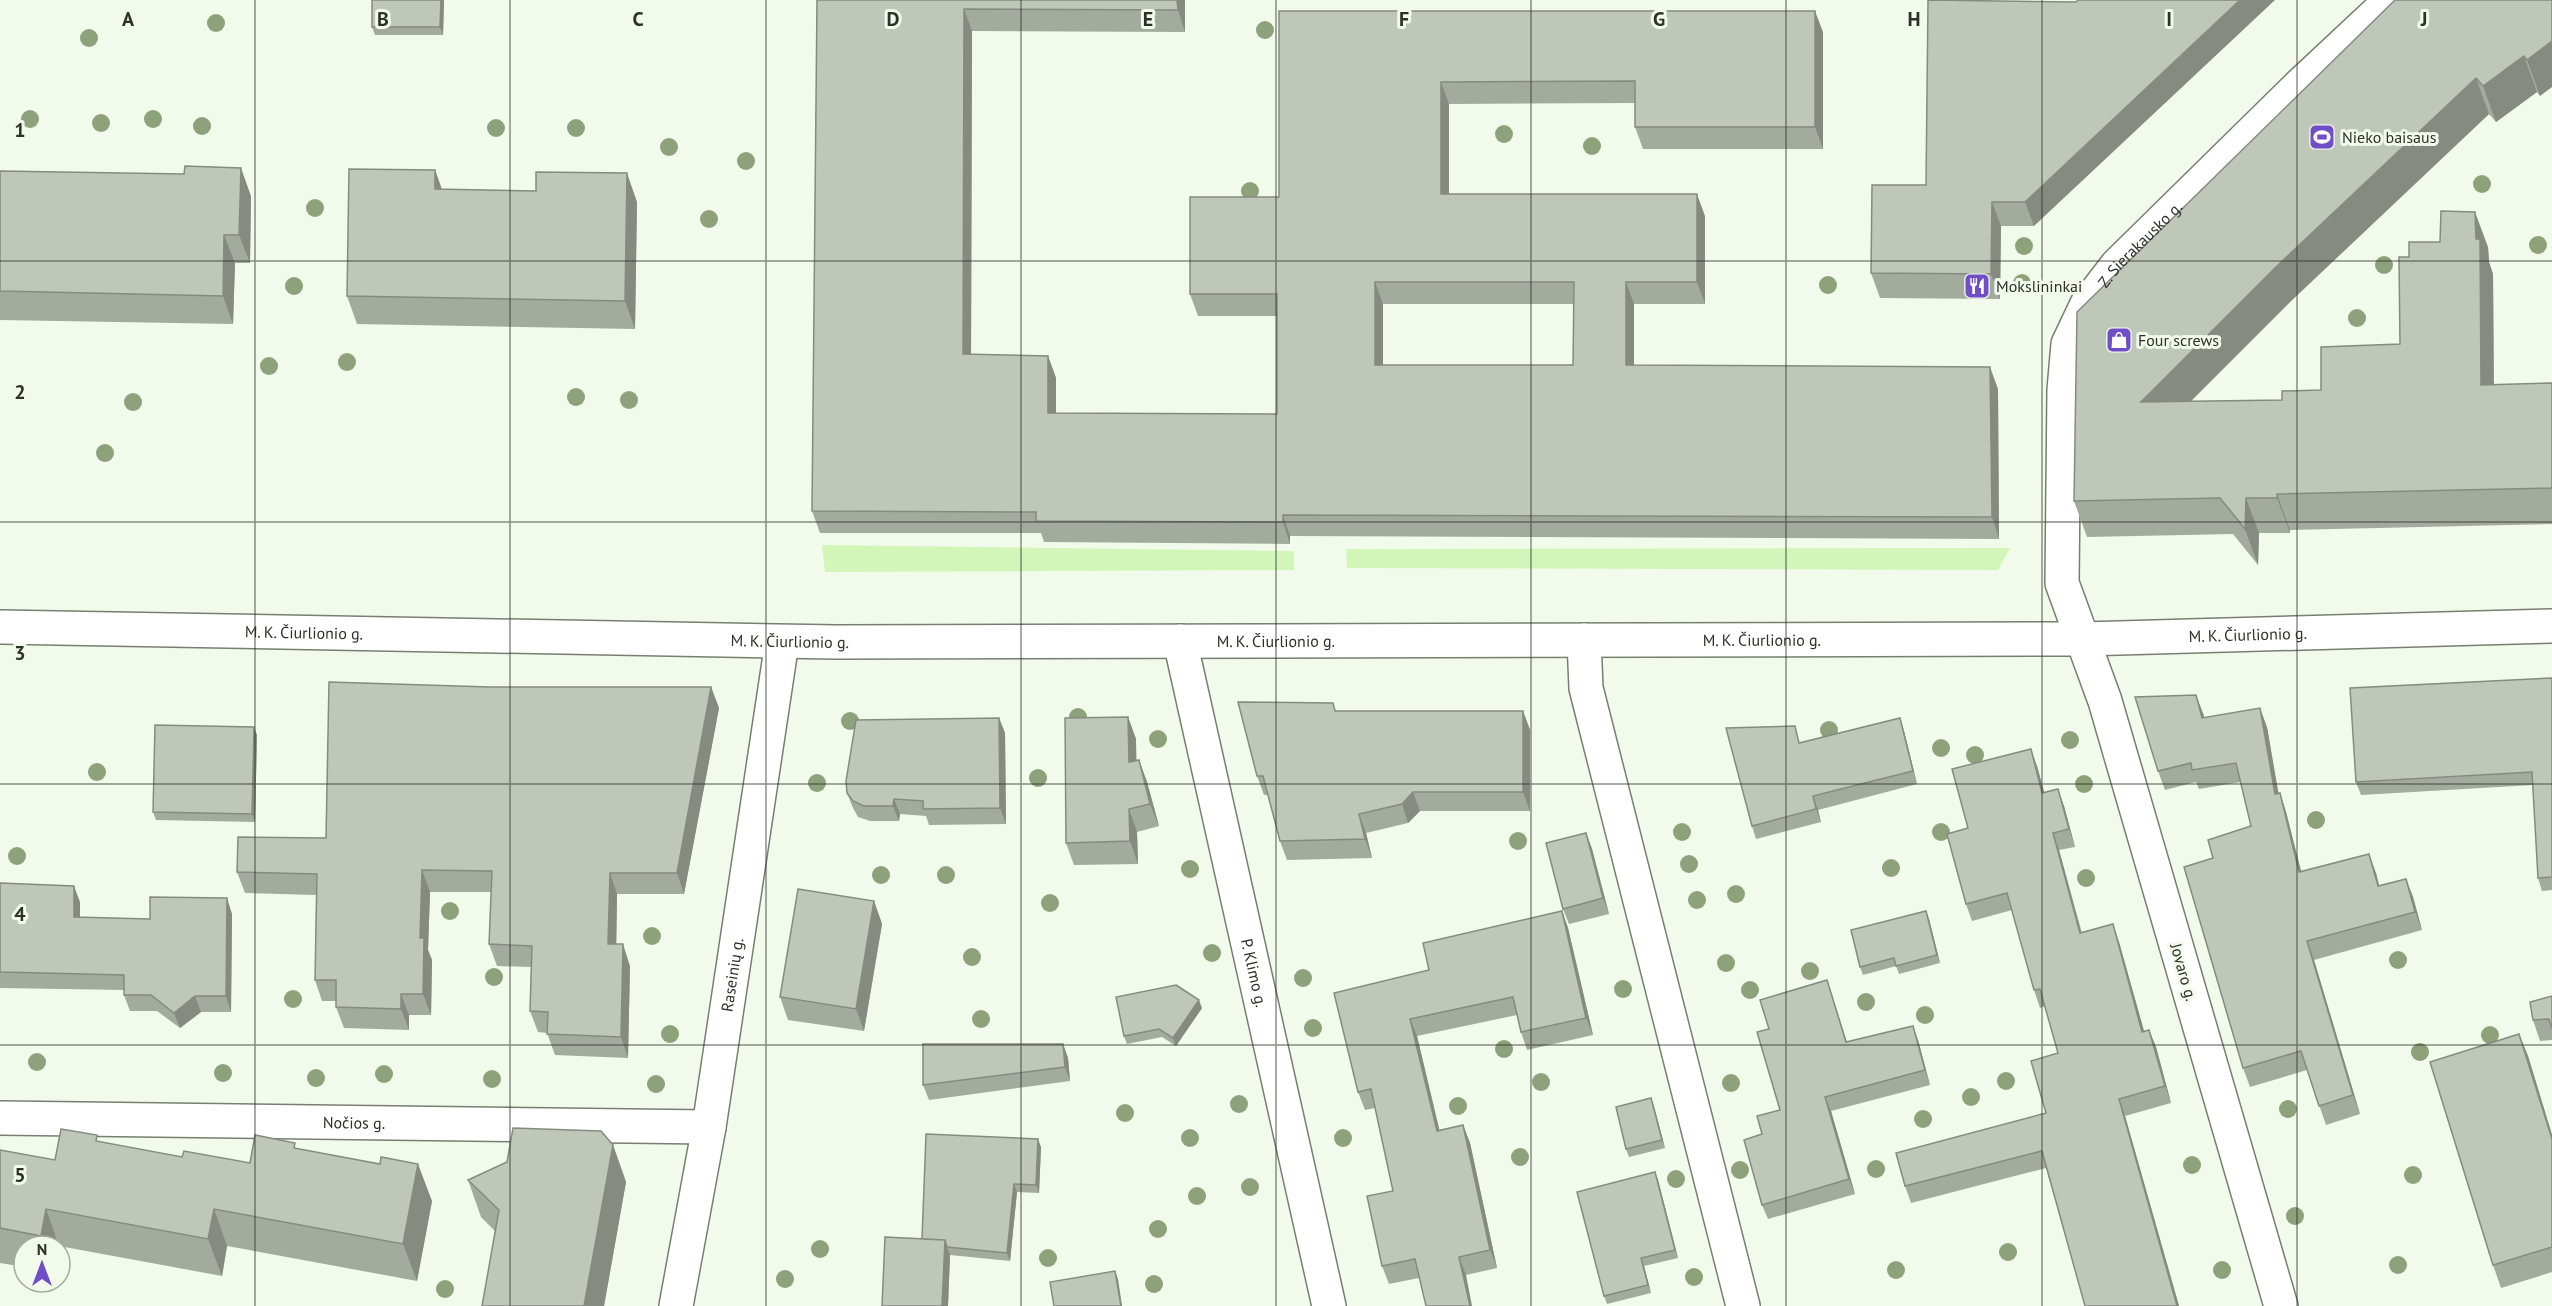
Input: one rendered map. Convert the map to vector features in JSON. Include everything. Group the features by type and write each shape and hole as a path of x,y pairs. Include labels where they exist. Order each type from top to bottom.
{"street":[{"name":"Z. Sierakausko g.","path":"2083,639 2062,583 2064,390 2068,344 2087,304 2117,265 2298,87 2391,0"},
{"name":"M. K. Čiurlionio g.","path":"0,627 782,642 2083,639 2552,626"},
{"name":"Jovaro g.","path":"2083,639 2105,701 2281,1306"},
{"path":"1584,640 1586,688 1743,1306"},
{"name":"P. Klimo g.","path":"1180,641 1329,1306"},
{"name":"Raseinių g.","path":"676,1306 709,1127 782,642"},
{"name":"Nočios g.","path":"0,1119 709,1127"}],"green space":[{"path":"822,545 1294,551 1294,570 825,572"},
{"path":"2010,548 1998,570 1347,568 1346,549"}],"building":[{"path":"372,0 441,0 440,27 372,27"},
{"path":"817,0 1177,0 1178,10 964,9 963,354 1048,356 1048,413 1277,414 1277,294 1190,294 1190,197 1279,197 1279,11 1815,11 1815,127 1635,127 1635,81 1441,82 1441,194 1697,194 1697,282 1626,282 1626,365 1990,367 1992,517 1283,515 1283,522 1036,521 1036,512 812,511","holes":["1375,282 1574,282 1573,365 1375,365"]},
{"path":"1928,0 2076,2 2078,0 2240,0 2025,202 1992,202 1991,274 1871,273 1872,185 1926,185"},
{"path":"2395,0 2552,0 2552,41 2527,60 2524,56 2483,86 2476,78 2277,266 2141,402 2282,400 2282,391 2321,390 2321,347 2400,344 2399,257 2409,257 2409,242 2440,242 2441,211 2475,212 2476,239 2480,239 2481,385 2552,383 2552,488 2277,494 2277,498 2246,498 2245,529 2220,498 2074,501 2077,312"},
{"path":"185,166 241,168 239,235 224,235 223,296 0,291 0,171 184,174"},
{"path":"349,169 435,170 435,189 536,191 536,172 627,173 625,301 347,296"},
{"path":"2552,678 2552,877 2538,878 2532,772 2356,782 2350,688"},
{"path":"329,682 490,687 711,687 677,873 610,873 608,944 623,944 621,1037 547,1034 548,1012 530,1011 532,946 489,944 492,871 422,870 420,938 424,938 423,994 401,994 401,1009 336,1007 336,980 315,980 317,874 237,872 238,837 326,838"},
{"path":"2196,695 2202,718 2260,708 2275,794 2280,793 2299,872 2369,854 2378,886 2406,879 2415,912 2307,941 2353,1095 2319,1106 2301,1051 2243,1068 2184,867 2213,858 2208,840 2251,826 2236,763 2192,770 2191,763 2158,771 2135,697"},
{"path":"1238,702 1333,703 1335,711 1523,711 1523,792 1413,792 1402,804 1359,814 1365,839 1280,841 1263,776 1257,776"},
{"path":"1128,717 1129,762 1139,760 1150,804 1129,809 1130,841 1066,843 1065,718"},
{"path":"999,718 1000,808 923,809 923,801 894,799 893,806 864,806 853,801 847,793 846,781 856,720"},
{"path":"1900,718 1913,771 1813,796 1816,809 1752,826 1726,728 1795,726 1799,743"},
{"path":"155,725 254,727 252,814 153,812"},
{"path":"2031,749 2042,793 2058,789 2069,829 2053,833 2080,933 2113,924 2142,1032 2149,1030 2165,1086 2119,1099 2177,1306 2085,1306 2042,1151 1905,1186 1896,1153 2046,1113 2031,1061 2058,1053 2040,989 2034,990 2007,893 1966,904 1947,834 1968,828 1952,769"},
{"path":"1586,833 1603,898 1563,909 1546,843"},
{"path":"0,883 74,886 74,917 150,919 150,897 227,898 226,996 195,996 174,1013 151,995 124,995 124,975 0,972"},
{"path":"798,889 874,901 856,1009 780,997"},
{"path":"1562,911 1586,1018 1521,1032 1513,997 1410,1019 1437,1131 1463,1125 1490,1250 1459,1257 1470,1306 1426,1306 1415,1259 1382,1266 1367,1196 1393,1191 1371,1089 1358,1092 1334,993 1429,970 1423,943"},
{"path":"1926,911 1937,955 1896,966 1894,958 1860,967 1851,930"},
{"path":"1827,980 1846,1042 1913,1026 1925,1070 1825,1097 1849,1179 1762,1205 1744,1140 1762,1134 1757,1116 1780,1110 1757,1032 1769,1029 1760,1000"},
{"path":"1176,985 1199,1000 1173,1038 1159,1029 1124,1036 1116,997"},
{"path":"2552,996 2552,1029 2549,1019 2533,1020 2530,1002"},
{"path":"2519,1034 2552,1139 2552,1247 2493,1265 2430,1062"},
{"path":"923,1044 1063,1044 1065,1067 923,1085"},
{"path":"1651,1098 1662,1140 1626,1149 1616,1107"},
{"path":"513,1128 601,1131 613,1145 584,1306 482,1306 499,1210 468,1180 507,1162"},
{"path":"61,1129 97,1135 96,1141 182,1157 184,1151 250,1163 255,1135 295,1143 294,1148 380,1164 381,1157 418,1164 403,1244 214,1209 208,1239 46,1209 41,1234 0,1228 0,1150 55,1160"},
{"path":"926,1134 1038,1139 1036,1185 1014,1184 1007,1253 947,1247 945,1240 922,1239"},
{"path":"1655,1172 1675,1250 1641,1258 1648,1285 1604,1296 1577,1192"},
{"path":"885,1237 945,1240 942,1306 882,1306"},
{"path":"1115,1271 1121,1306 1054,1306 1050,1282"}],"place":[{"name":"Nieko baisaus","path":"2322,137"},
{"name":"Mokslininkai","path":"1977,286"},
{"name":"Four screws","path":"2119,340"}]}
